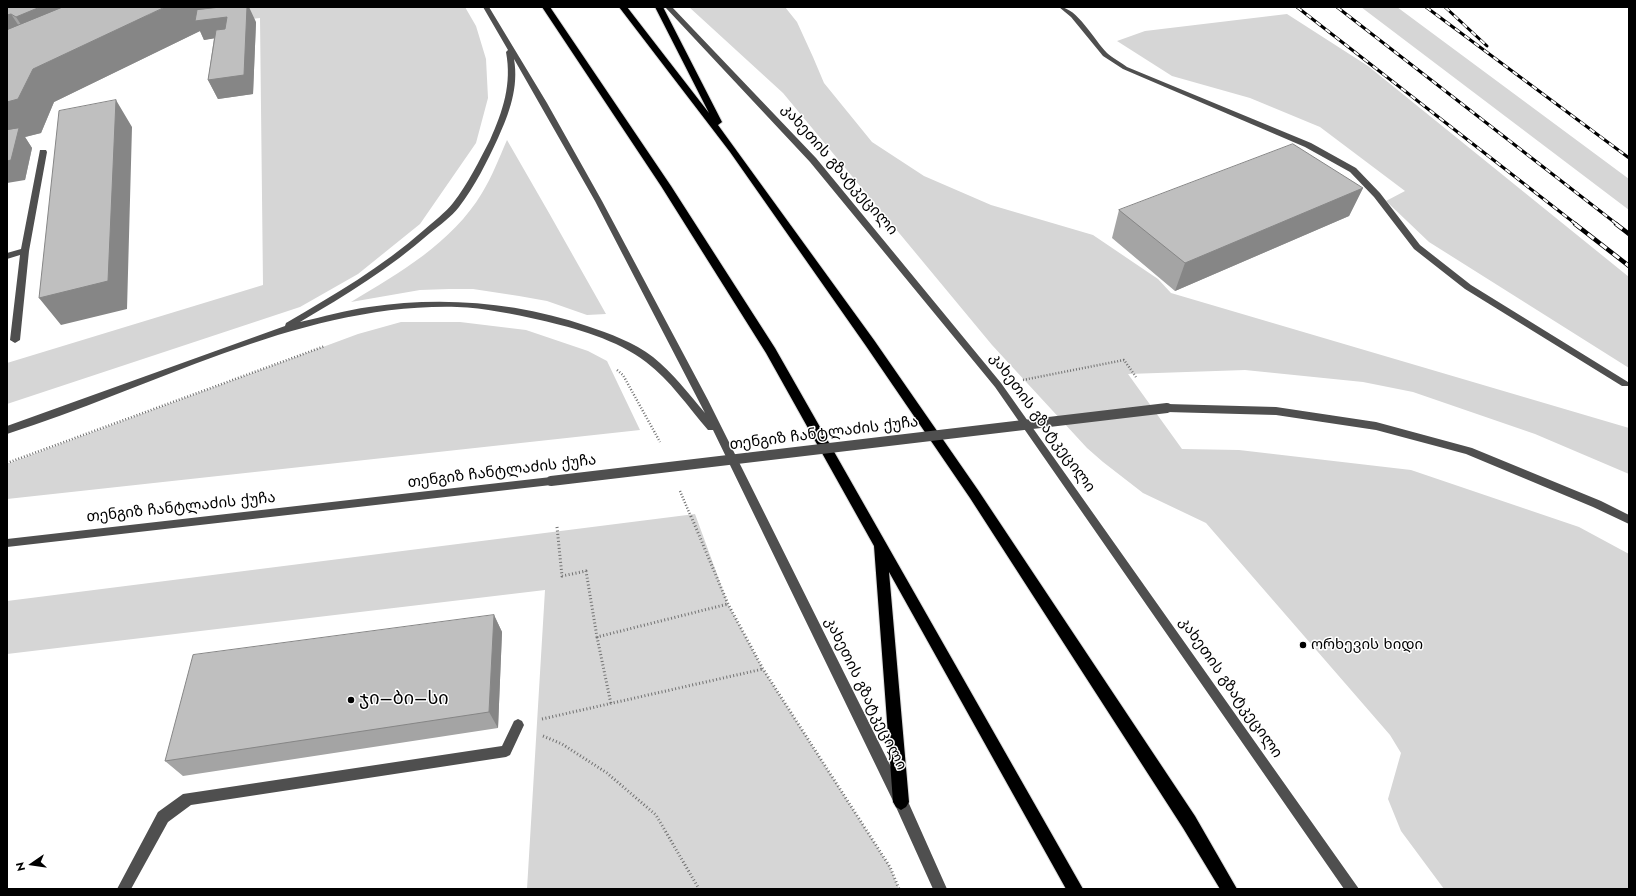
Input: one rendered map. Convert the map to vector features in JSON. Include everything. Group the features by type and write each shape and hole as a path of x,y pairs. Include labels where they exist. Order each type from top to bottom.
{"highway":[{"path":"546,7 666,186 771,351 1076,889"},
{"path":"622,7 733,150 870,342 974,494 1189,822 1229,889"},
{"path":"659,7 733,150"},
{"path":"880,542 901,802"}],"street":[{"name":"კახეთის გზატკეცილი","path":"486,7 573,154 642,280 901,802 940,889"},
{"name":"კახეთის გზატკეცილი","path":"668,7 813,160 998,385 1352,889"},
{"path":"1062,7 1073,16 1105,55 1125,68 1308,145 1353,170 1377,195 1417,247 1468,287 1625,384"},
{"name":"თენგიზ ჩანტლაძის ქუჩა","path":"280,330 352,289 388,265 455,206 481,167 502,122 513,84 512,62 507,41"},
{"path":"15,340 25,251 43,152"},
{"path":"7,256 25,251"},
{"name":"თენგიზ ჩანტლაძის ქუჩა","path":"7,430 280,330 368,310 415,305 458,304 493,308 568,323 614,339 649,359 675,384 721,438"},
{"name":"თენგიზ ჩანტლაძის ქუჩა","path":"7,543 550,482 1167,408 1276,411 1376,426 1468,451 1597,504 1629,520"},
{"path":"124,889 163,816 188,799 506,751 518,725"}],"path":[{"path":"998,385 1124,360 1136,377"},
{"path":"557,527 562,576 586,571 597,637 611,704"},
{"path":"597,637 728,604"},
{"path":"518,725 763,670"},
{"path":"518,725 562,744 607,773 656,815 699,889"}],"shaded area":[{"path":"220,7 465,7 476,26 486,59 488,98 476,143 420,224 358,274 300,307 7,404 7,363 263,285 260,18 215,23"},
{"path":"689,7 785,7 797,22 824,83 872,142 924,176 991,205 1093,235 1158,279 1171,293 1629,428 1629,474 1535,434 1413,392 1363,382 1245,370 1128,374 1182,449 1239,450 1411,470 1579,527 1629,554 1629,889 1444,889 1401,831 1388,799 1401,753 1390,735 1206,523 1143,493 1087,448 992,345 783,93"},
{"path":"1361,7 1397,7 1629,179 1629,210"},
{"path":"1287,14 1368,66 1629,277 1629,368 1429,242 1386,201 1405,191 1320,127 1250,98 1172,76 1117,41 1145,31"},
{"path":"507,140 606,314 587,315 547,301 473,289 420,290 351,302 406,268 440,242 456,227 470,211 482,193"},
{"path":"401,322 460,322 526,330 588,351 607,361 640,430 7,499 7,464 358,334"},
{"path":"695,514 728,604 763,669 890,867 899,889 527,889 545,590 7,654 7,601"}],"building":[{"path":"7,7 40,7 16,17 11,14 7,15"},
{"path":"63,7 165,7 33,69 18,99 7,102 7,30"},
{"path":"221,7 247,7 244,75 208,80 216,30 225,29 227,17 195,21 197,10"},
{"path":"116,100 108,281 39,298 59,111"},
{"path":"19,128 11,160 7,161 7,130"},
{"path":"1293,144 1363,188 1185,263 1119,210"},
{"name":"ჯი–ბი–სი","path":"494,615 489,712 165,761 193,655"}],"railway":[{"path":"1297,7 1577,225"},
{"path":"1337,7 1618,225"},
{"path":"1426,7 1629,158"},
{"path":"1445,7 1487,46"},
{"path":"1575,224 1629,266"},
{"path":"1616,224 1629,234"}],"place":[{"name":"ორხევის ხიდი","path":"1303,645"},
{"name":"ჯი–ბი–სი","path":"351,700"}]}
